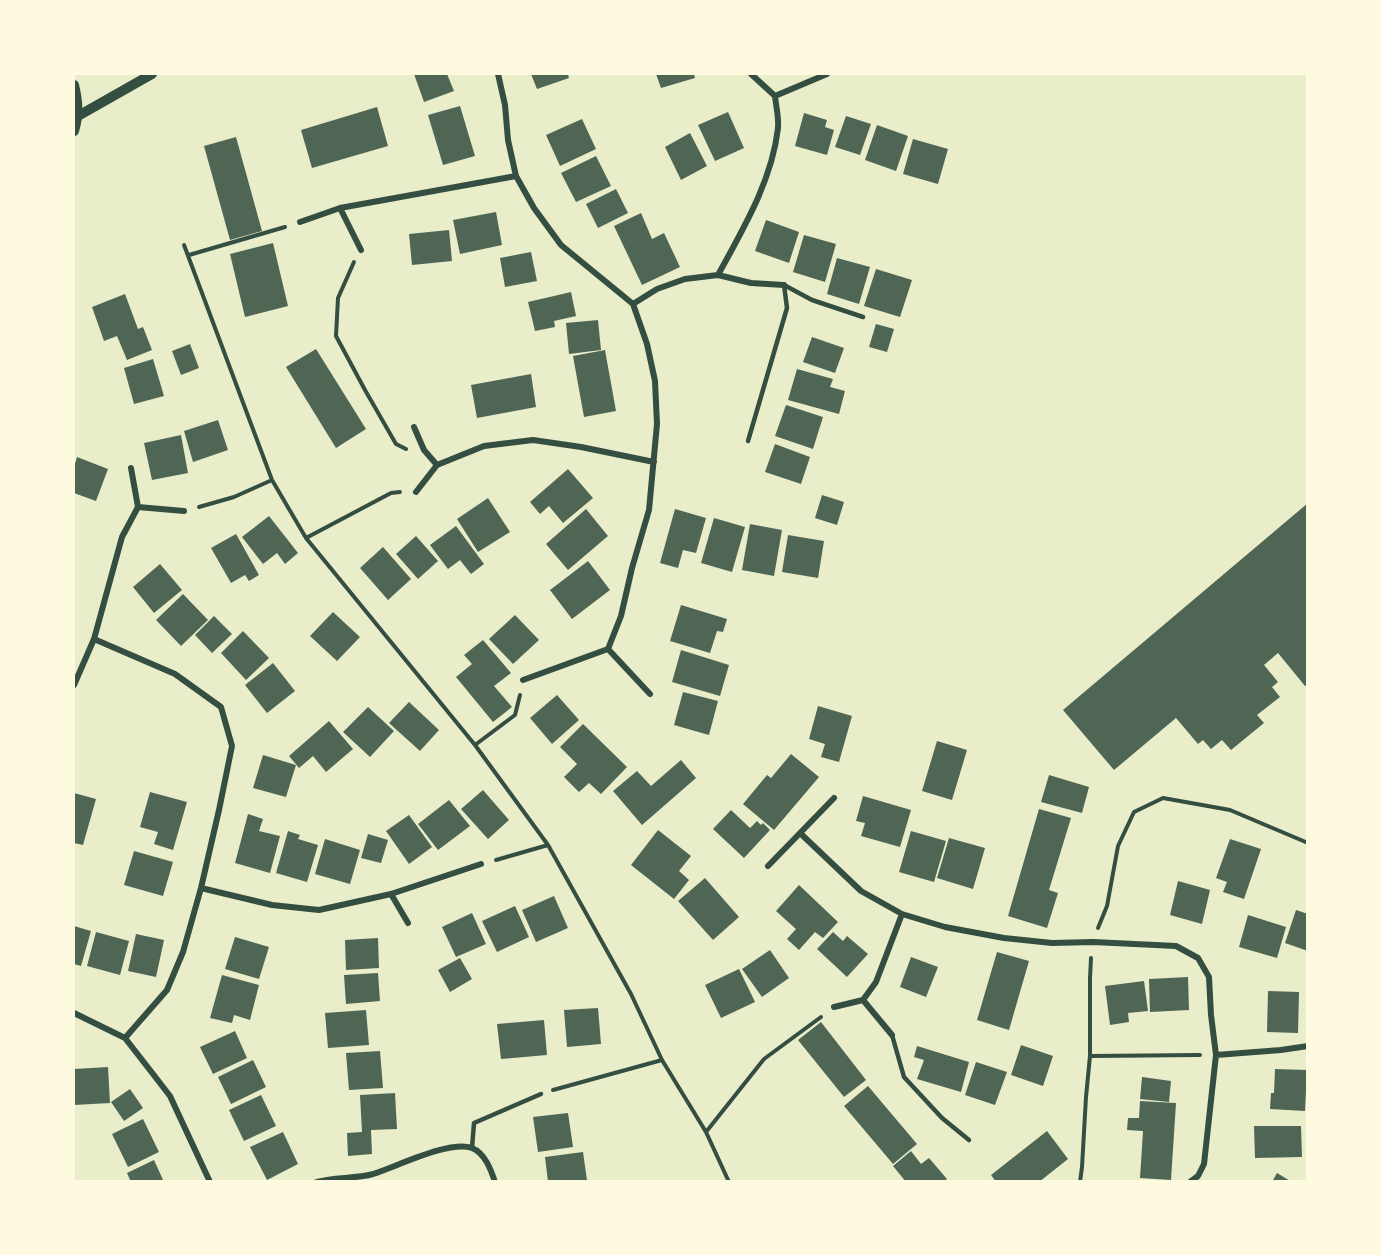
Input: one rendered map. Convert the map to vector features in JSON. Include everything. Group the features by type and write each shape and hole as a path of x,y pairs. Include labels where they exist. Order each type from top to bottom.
{"street":[{"path":"78,116 152,74"},
{"path":"498,74 516,176 534,208 561,245 633,304 647,344 655,381 657,424 649,510 621,616 608,649 523,680"},
{"path":"718,274 743,230 773,156 778,126 775,96 752,74"},
{"path":"775,96 827,74"},
{"path":"74,85 78,116 74,131"},
{"path":"300,222 340,208 516,176"},
{"path":"340,208 361,250"},
{"path":"633,304 657,289 684,279 718,274 752,283 784,285"},
{"path":"414,427 424,450 437,465"},
{"path":"416,492 437,465 484,446 533,440 654,462"},
{"path":"74,685 94,639 122,537 138,507 130,468"},
{"path":"138,507 184,512"},
{"path":"94,639 175,674 221,707 232,746 201,888 183,952 167,990 125,1038"},
{"path":"608,649 650,694"},
{"path":"768,866 834,798"},
{"path":"800,833 861,891 902,914 945,927 1004,938 1052,943 1093,942 1176,946 1198,958 1209,977 1216,1055 1204,1164 1198,1176 1190,1182"},
{"path":"201,888 272,905 319,910 391,894 481,864"},
{"path":"391,894 408,923"},
{"path":"834,1007 863,1000 876,982 902,914"},
{"path":"863,1000 892,1035"},
{"path":"74,1013 125,1038 170,1096 210,1182"},
{"path":"1216,1055 1308,1046"},
{"path":"317,1182 370,1175 440,1150 458,1147 472,1148 484,1158 495,1182"},
{"path":"1198,1176 1205,1182"}],"lane":[{"path":"784,285 812,300 863,317"},
{"path":"748,441 787,308 784,285"},
{"path":"892,1035 904,1077 942,1118 969,1140"},
{"path":"472,1148 474,1122 541,1094"}],"path":[{"path":"189,255 300,222"},
{"path":"184,246 272,480 306,538 476,745 548,845 631,994 662,1060 706,1132 729,1182"},
{"path":"361,250 338,298 336,336 396,444 408,450 424,450"},
{"path":"184,512 234,497 272,480"},
{"path":"306,538 391,493 416,492"},
{"path":"476,745 515,715 523,680"},
{"path":"1080,1182 1090,1056 1090,978 1093,942 1107,906 1118,846 1134,812 1164,798 1230,810 1308,843"},
{"path":"481,864 548,845"},
{"path":"706,1132 764,1059 834,1007"},
{"path":"1090,1056 1216,1055"},
{"path":"541,1094 662,1060"}],"building":[{"path":"414,74 447,74 454,91 424,102"},
{"path":"531,74 568,74 569,78 537,89"},
{"path":"656,74 694,74 695,78 661,88"},
{"path":"460,106 475,156 443,165 428,115"},
{"path":"377,107 388,146 312,168 301,130"},
{"path":"728,112 744,148 715,161 698,125"},
{"path":"804,113 827,120 825,127 834,130 827,155 795,146"},
{"path":"846,116 871,124 860,155 835,147"},
{"path":"582,119 596,149 560,166 546,135"},
{"path":"877,125 908,136 896,171 865,160"},
{"path":"690,133 707,166 681,180 665,147"},
{"path":"236,137 262,231 230,240 204,146"},
{"path":"913,139 948,149 938,184 903,174"},
{"path":"596,156 611,186 576,202 561,173"},
{"path":"616,189 628,213 598,228 586,204"},
{"path":"496,212 502,245 460,254 453,220"},
{"path":"641,213 652,239 664,233 680,267 642,285 614,226"},
{"path":"766,220 799,232 789,263 755,251"},
{"path":"449,230 452,261 412,265 409,234"},
{"path":"804,235 836,244 825,282 793,272"},
{"path":"273,243 288,306 245,317 230,254"},
{"path":"531,252 537,281 505,287 500,258"},
{"path":"837,258 870,267 859,304 827,294"},
{"path":"876,269 912,280 900,317 864,306"},
{"path":"571,292 576,316 554,321 555,327 535,331 528,302"},
{"path":"125,294 138,329 143,327 152,350 127,360 117,336 104,341 92,307"},
{"path":"598,320 601,350 569,354 566,323"},
{"path":"876,324 894,329 887,352 869,347"},
{"path":"812,337 844,348 835,373 803,362"},
{"path":"190,344 199,368 181,375 172,351"},
{"path":"316,349 366,429 336,448 286,367"},
{"path":"605,350 616,411 584,417 573,356"},
{"path":"153,359 164,396 134,404 124,368"},
{"path":"797,369 833,379 830,387 845,391 839,414 788,400"},
{"path":"531,374 536,407 477,418 471,385"},
{"path":"786,405 823,417 813,449 775,436"},
{"path":"218,420 228,450 193,462 184,431"},
{"path":"181,435 188,473 152,480 144,443"},
{"path":"775,444 810,457 801,484 765,472"},
{"path":"77,457 108,469 96,501 74,493 74,467"},
{"path":"568,469 593,498 563,523 549,506 540,514 530,502"},
{"path":"822,495 844,502 837,525 815,518"},
{"path":"488,498 510,532 478,552 457,519"},
{"path":"1308,503 1308,684 1305,686 1278,653 1264,665 1278,682 1272,687 1280,697 1257,715 1264,723 1231,750 1222,740 1211,749 1203,740 1198,744 1176,718 1114,770 1063,710"},
{"path":"586,509 608,536 568,570 546,544"},
{"path":"675,509 706,518 696,553 683,550 678,568 660,563"},
{"path":"269,516 298,553 285,564 277,553 263,564 242,537"},
{"path":"714,518 745,527 732,572 701,563"},
{"path":"750,524 782,530 774,576 742,570"},
{"path":"456,526 484,564 471,574 460,560 448,569 430,545"},
{"path":"236,534 259,575 249,581 245,575 231,583 211,548"},
{"path":"788,535 824,541 818,578 782,572"},
{"path":"416,536 438,561 418,579 396,554"},
{"path":"383,547 411,579 388,600 360,568"},
{"path":"588,561 610,590 572,619 550,590"},
{"path":"160,564 182,590 154,613 133,587"},
{"path":"183,594 208,620 181,646 156,620"},
{"path":"681,605 727,619 723,632 717,631 710,653 670,641"},
{"path":"333,612 360,637 337,661 310,636"},
{"path":"515,615 539,640 513,664 489,639"},
{"path":"214,616 232,634 212,653 195,635"},
{"path":"243,631 269,658 246,680 221,653"},
{"path":"483,640 511,673 494,686 512,707 493,722 456,677 472,664 464,655"},
{"path":"681,650 729,665 720,696 672,682"},
{"path":"273,663 295,691 267,713 245,685"},
{"path":"683,692 718,701 709,735 674,725"},
{"path":"557,695 579,720 552,744 530,718"},
{"path":"409,702 439,730 420,751 389,723"},
{"path":"818,706 852,716 839,762 821,757 825,744 809,739"},
{"path":"368,707 394,731 370,757 343,732"},
{"path":"329,721 353,749 326,772 313,756 299,768 289,756"},
{"path":"583,724 627,767 601,794 589,783 579,792 564,777 577,764 560,747"},
{"path":"937,741 967,750 952,800 922,791"},
{"path":"791,754 819,777 774,830 743,804 767,775 771,778"},
{"path":"263,755 296,765 286,797 253,788"},
{"path":"681,760 696,778 642,825 613,791 637,771 651,786"},
{"path":"1049,775 1089,787 1082,813 1041,802"},
{"path":"483,790 509,820 488,839 461,809"},
{"path":"150,792 187,802 173,850 154,844 158,832 140,827"},
{"path":"74,793 96,799 83,845 74,843"},
{"path":"863,796 911,810 900,847 861,836 865,823 856,821"},
{"path":"449,800 470,826 438,850 418,824"},
{"path":"1039,809 1071,818 1049,890 1058,893 1047,928 1008,916"},
{"path":"731,810 750,828 757,821 770,830 744,858 713,829"},
{"path":"248,814 263,819 259,831 280,836 270,873 235,863"},
{"path":"409,815 432,847 409,864 386,831"},
{"path":"658,830 691,856 679,871 689,880 674,899 631,865"},
{"path":"288,831 300,835 298,839 318,845 307,882 276,873"},
{"path":"911,831 946,841 934,882 899,872"},
{"path":"368,834 388,840 381,863 361,858"},
{"path":"949,838 985,848 973,889 937,878"},
{"path":"325,839 360,850 350,884 315,874"},
{"path":"1230,839 1261,849 1244,899 1223,892 1227,882 1216,878"},
{"path":"134,851 173,862 163,896 124,885"},
{"path":"705,878 739,917 713,940 678,901"},
{"path":"1178,881 1210,890 1202,924 1170,915"},
{"path":"799,885 838,922 823,938 815,932 799,950 787,939 796,929 776,911"},
{"path":"554,896 568,928 536,942 522,910"},
{"path":"515,906 529,937 497,952 482,921"},
{"path":"1296,910 1308,914 1308,951 1285,943"},
{"path":"472,913 486,944 456,957 442,927"},
{"path":"1248,915 1286,927 1277,958 1239,947"},
{"path":"74,926 91,931 81,966 74,964"},
{"path":"96,932 129,941 120,975 87,966"},
{"path":"833,932 843,941 847,936 868,954 847,977 817,949"},
{"path":"136,934 164,940 156,977 128,971"},
{"path":"235,937 269,947 259,979 225,969"},
{"path":"378,938 379,968 346,970 345,940"},
{"path":"770,950 789,978 762,997 742,969"},
{"path":"997,952 1029,961 1009,1030 977,1020"},
{"path":"911,957 938,967 926,997 900,987"},
{"path":"460,958 472,979 450,992 438,970"},
{"path":"739,969 755,1002 721,1018 705,985"},
{"path":"378,973 380,1001 346,1004 344,975"},
{"path":"222,975 259,985 250,1020 234,1015 232,1023 210,1018"},
{"path":"1188,977 1189,1010 1150,1012 1149,979"},
{"path":"1144,981 1148,1011 1128,1013 1129,1022 1110,1025 1105,986"},
{"path":"1268,991 1299,992 1298,1033 1267,1032"},
{"path":"598,1008 601,1044 567,1047 564,1010"},
{"path":"366,1010 369,1045 328,1048 325,1013"},
{"path":"544,1020 547,1055 501,1059 497,1024"},
{"path":"821,1022 866,1080 844,1097 798,1040"},
{"path":"235,1031 247,1058 213,1074 200,1047"},
{"path":"1021,1045 1053,1056 1043,1086 1011,1075"},
{"path":"917,1046 969,1062 961,1092 917,1079 924,1060 914,1057"},
{"path":"380,1051 383,1088 349,1090 346,1053"},
{"path":"253,1060 266,1087 231,1104 218,1077"},
{"path":"976,1062 1007,1072 995,1105 965,1095"},
{"path":"108,1067 110,1103 74,1105 74,1069"},
{"path":"1275,1069 1307,1070 1305,1111 1270,1109 1271,1093 1274,1093"},
{"path":"1142,1077 1171,1081 1169,1102 1140,1099"},
{"path":"868,1086 917,1144 893,1164 844,1106"},
{"path":"130,1089 143,1108 124,1121 111,1102"},
{"path":"395,1093 397,1129 371,1130 372,1154 348,1156 347,1133 362,1132 360,1095"},
{"path":"261,1095 276,1126 244,1141 229,1110"},
{"path":"1140,1101 1176,1103 1171,1180 1140,1178 1143,1131 1127,1130 1128,1118 1139,1118"},
{"path":"568,1113 573,1147 538,1152 533,1117"},
{"path":"143,1119 159,1152 128,1167 112,1134"},
{"path":"1254,1126 1301,1126 1302,1157 1255,1158"},
{"path":"1047,1131 1068,1159 1039,1182 996,1182 991,1175"},
{"path":"283,1132 298,1164 267,1180 250,1147"},
{"path":"911,1151 921,1164 929,1158 947,1179 943,1182 906,1182 893,1166"},
{"path":"583,1152 587,1180 548,1182 545,1157"},
{"path":"154,1160 164,1182 131,1182 127,1173"},
{"path":"1277,1173 1292,1182 1272,1182"}]}
